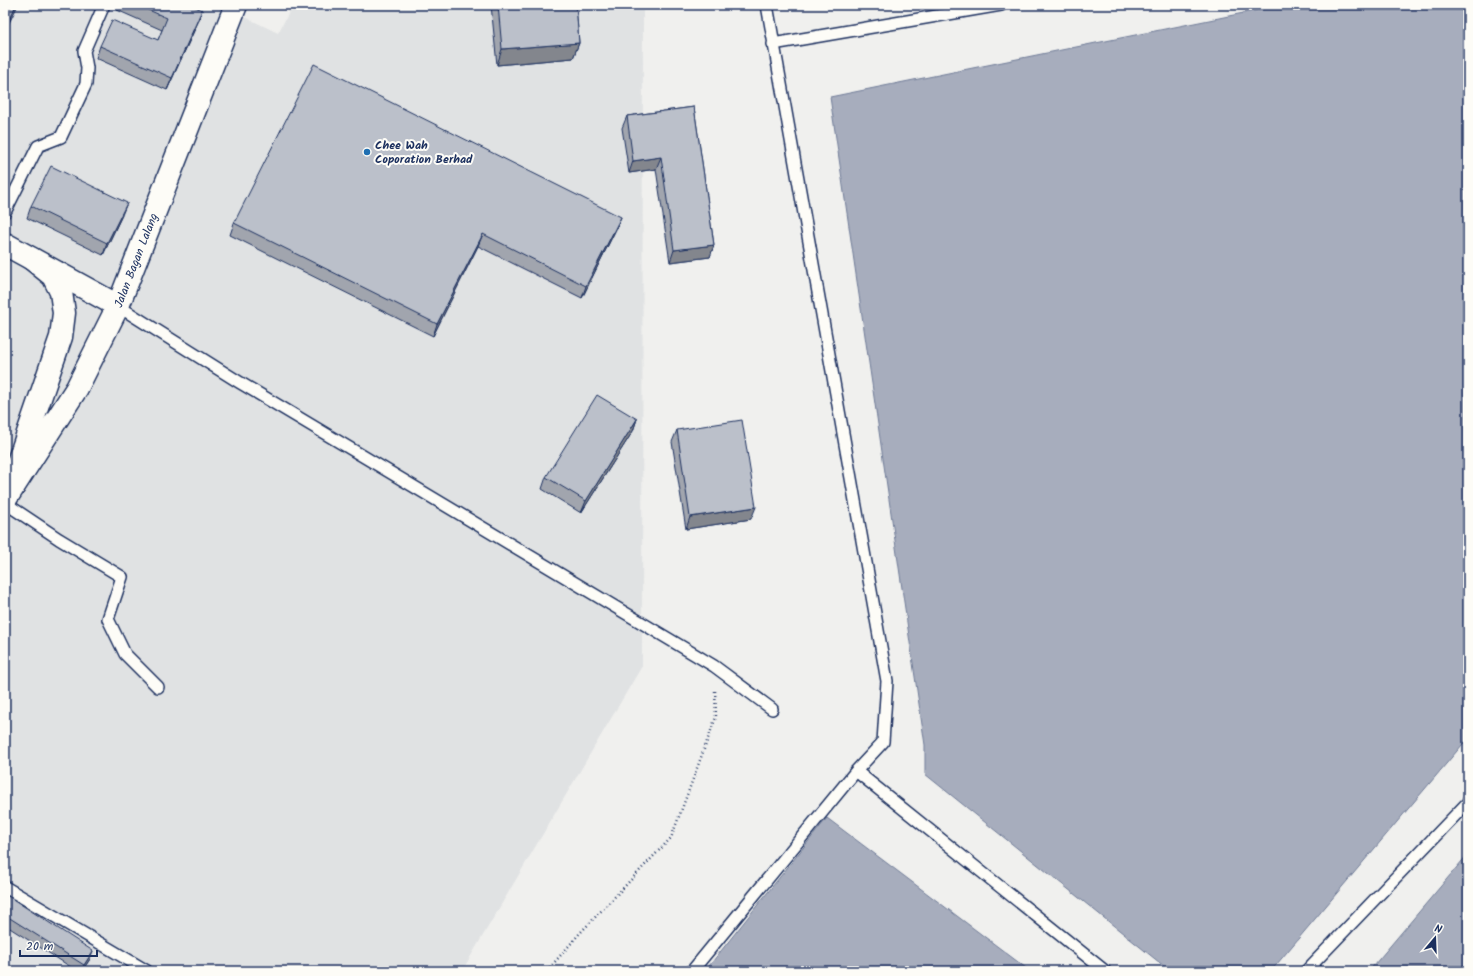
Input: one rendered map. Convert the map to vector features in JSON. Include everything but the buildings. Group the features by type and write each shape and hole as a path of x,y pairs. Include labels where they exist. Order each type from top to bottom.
{"main road":[{"name":"Jalan Bagan Lalang","path":"5,500 77,388 118,306 236,5"},
{"path":"5,244 118,306"},
{"path":"5,500 61,337 64,313 61,292 53,276 32,259"}],"lane":[{"path":"5,212 38,146 61,137 86,84 87,68 84,51 104,5"},
{"path":"692,971 856,771 883,742 887,681 767,5"},
{"path":"773,44 1001,5"},
{"path":"118,306 239,382 714,666 772,709"},
{"path":"5,503 59,539 122,577 108,619 125,654 158,687"},
{"path":"856,771 1105,971"},
{"path":"1306,971 1468,802"},
{"path":"5,887 147,971"}],"path":[{"path":"547,971 580,933 671,838 716,717 714,666"}],"shaded area":[{"path":"5,5 220,5 278,33 293,5 643,5 642,666 462,971 5,971"}],"water":[{"path":"1283,5 1468,5 1468,738 1271,971 1170,971 925,774 925,745 830,97"},
{"path":"827,818 1030,971 705,971"},
{"path":"1468,854 1468,971 1369,971"}],"place":[{"name":"Chee Wah Coporation Berhad","path":"367,152"}]}
